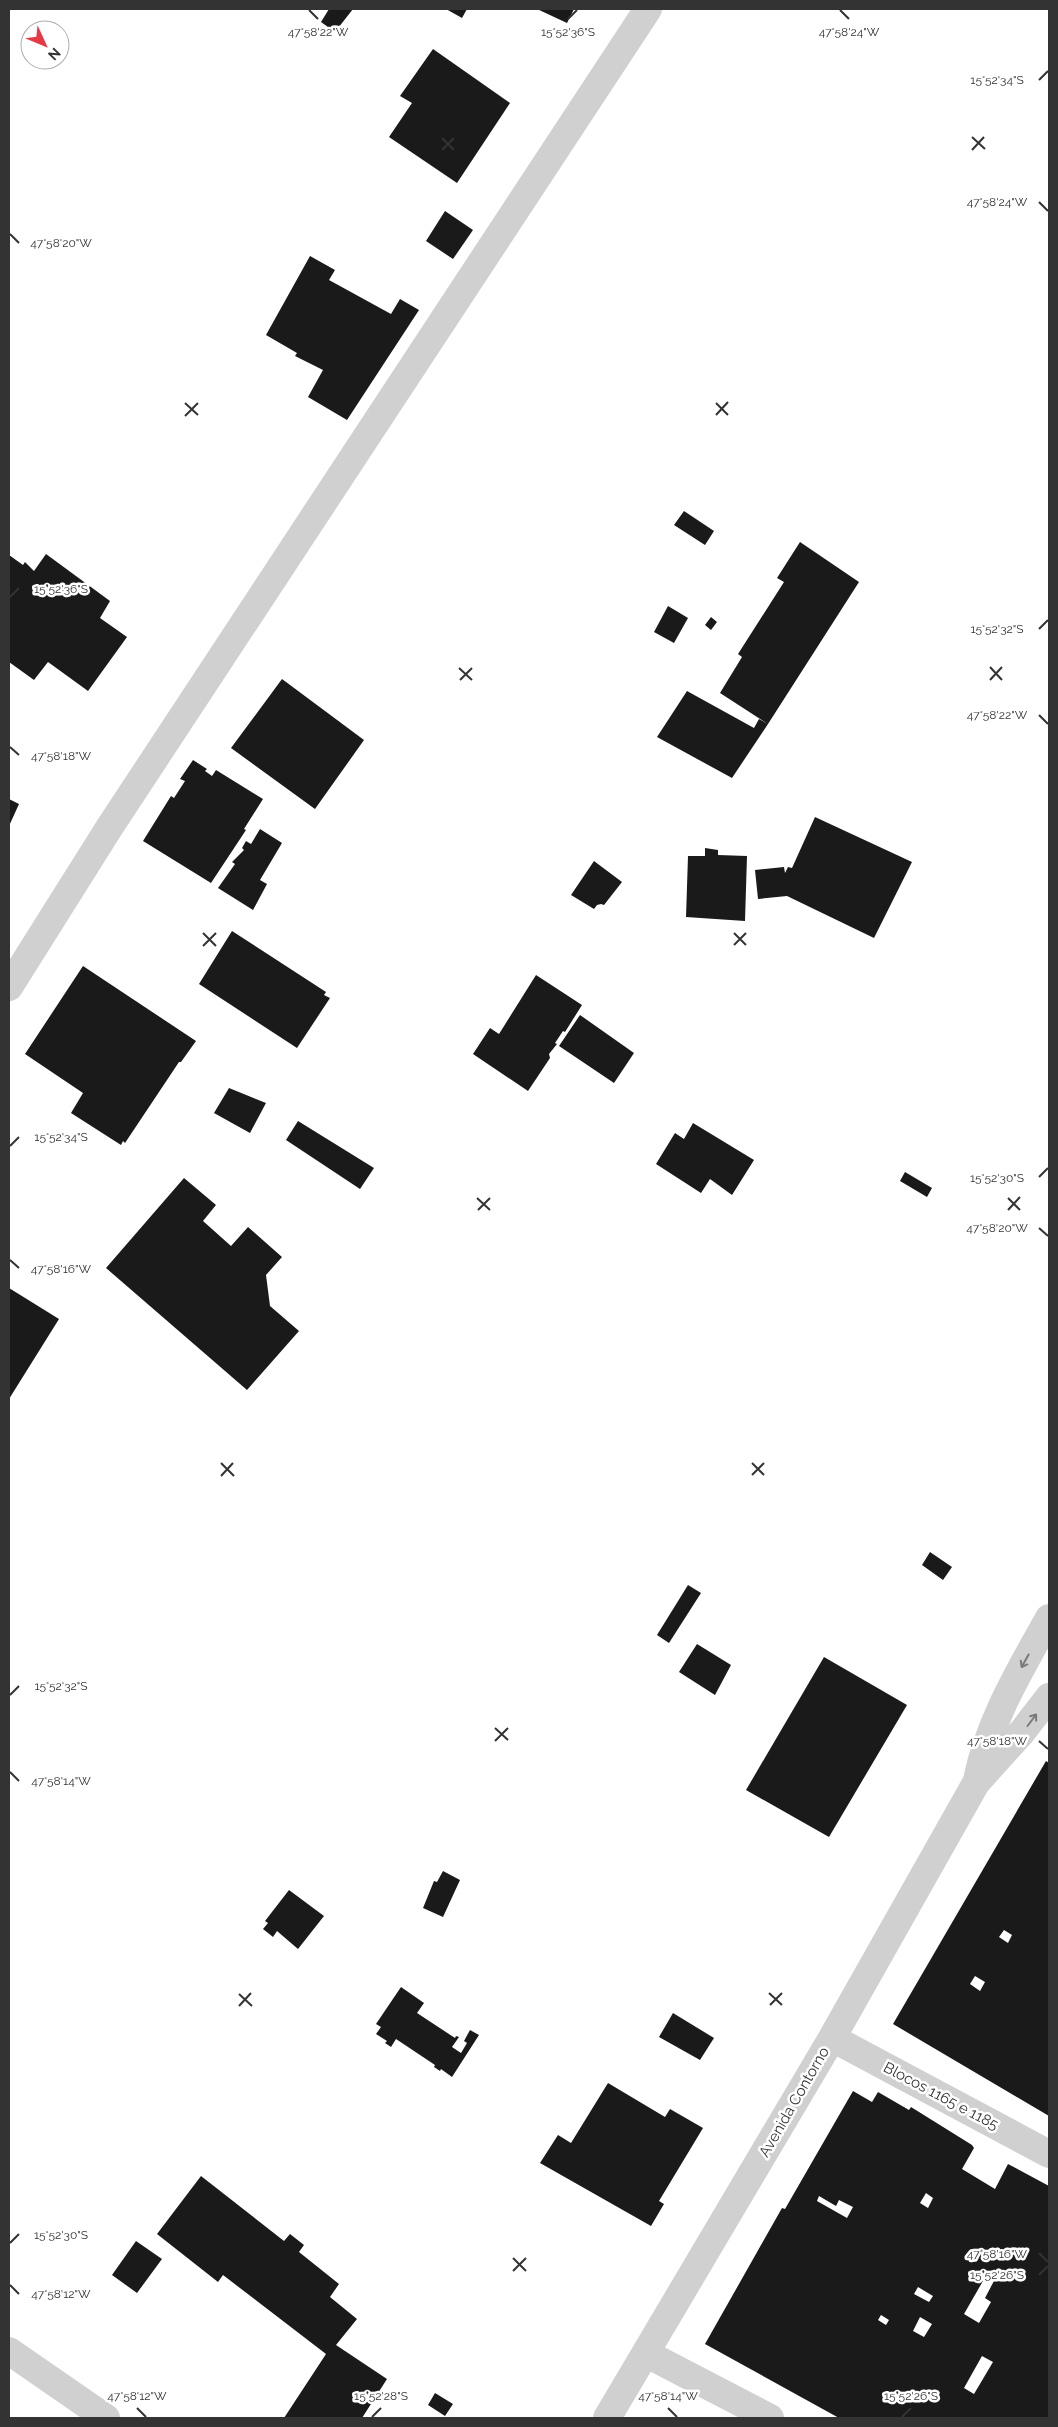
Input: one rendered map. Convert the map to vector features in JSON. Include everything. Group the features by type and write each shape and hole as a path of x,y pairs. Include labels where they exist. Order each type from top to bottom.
{"street":[{"path":"9,987 108,828 648,9"},
{"path":"1049,1601 1049,1618"},
{"name":"Avenida Contorno","path":"976,1783 982,1753 994,1723 1049,1618"},
{"name":"Avenida Contorno","path":"607,2418 647,2354 832,2038 976,1783 1022,1732 1049,1697"},
{"name":"Blocos 1165 e 1185","path":"832,2038 1049,2154"},
{"path":"9,2351 106,2418"},
{"path":"647,2354 770,2418"}],"building":[{"path":"329,9 353,9 335,32 321,22"},
{"path":"446,9 467,9 462,18"},
{"path":"537,9 574,9 567,23"},
{"path":"433,49 510,103 457,183 389,137 412,103 400,96"},
{"path":"445,211 473,230 453,259 426,241"},
{"path":"310,256 335,270 329,280 391,314 400,299 419,310 347,420 308,397 323,370 295,356 297,353 266,335"},
{"path":"684,511 714,531 705,545 674,525"},
{"path":"800,542 859,582 768,724 720,693 742,657 738,654 784,582 777,578"},
{"path":"46,554 110,601 100,618 127,637 88,691 48,662 34,680 9,662 9,555 23,565 25,562 34,571"},
{"path":"668,606 688,618 674,643 654,632"},
{"path":"711,617 717,622 711,630 705,625"},
{"path":"282,679 364,740 315,809 231,748"},
{"path":"687,691 754,728 759,719 768,724 732,778 657,737"},
{"path":"193,760 207,769 205,771 212,776 216,770 263,799 244,829 246,830 211,883 143,841 171,796 174,798 185,781 180,779"},
{"path":"9,799 19,804 9,826"},
{"path":"815,817 912,862 874,938 787,896 758,899 755,870 784,867 785,873 788,867 792,868"},
{"path":"260,829 282,843 260,880 267,884 253,910 218,888 235,864 232,862 244,850 242,848 246,841 251,844"},
{"path":"705,848 718,850 718,855 747,856 745,921 686,917 688,856 705,856"},
{"path":"594,861 622,882 604,905 597,905 594,909 571,895"},
{"path":"232,931 326,992 324,995 330,998 297,1048 199,984"},
{"path":"83,966 196,1041 181,1062 179,1062 125,1143 123,1141 121,1145 71,1113 83,1093 25,1054"},
{"path":"536,975 582,1005 565,1032 563,1031 555,1043 557,1044 549,1054 550,1058 528,1091 473,1054 490,1028 499,1034"},
{"path":"580,1015 634,1053 614,1083 559,1046"},
{"path":"229,1088 266,1103 250,1133 214,1113"},
{"path":"298,1121 374,1168 360,1189 286,1140"},
{"path":"693,1123 754,1160 732,1195 710,1179 701,1193 656,1164 675,1133 684,1139"},
{"path":"905,1172 932,1188 927,1197 900,1181"},
{"path":"184,1178 216,1205 203,1221 231,1246 248,1227 282,1257 266,1275 270,1306 299,1331 247,1390 106,1268"},
{"path":"9,1288 59,1319 9,1399"},
{"path":"930,1552 952,1567 943,1580 922,1565"},
{"path":"688,1585 701,1593 669,1643 657,1635"},
{"path":"697,1644 731,1665 715,1695 679,1672"},
{"path":"824,1657 907,1705 829,1837 746,1790"},
{"path":"1046,1761 1049,1763 1049,2116 893,2024","holes":["1004,1930 1012,1935 1008,1943 999,1937","975,1976 985,1982 980,1991 970,1984"]},
{"path":"443,1871 460,1880 443,1917 423,1908 434,1881 437,1882"},
{"path":"289,1890 324,1916 298,1949 277,1931 273,1937 263,1929 268,1923 265,1921"},
{"path":"401,1987 424,2003 417,2013 455,2038 456,2036 459,2037 452,2047 461,2053 467,2043 464,2041 470,2030 479,2035 452,2077 441,2069 440,2071 434,2067 435,2065 396,2039 391,2047 385,2043 387,2041 376,2034 381,2027 376,2024"},
{"path":"673,2013 714,2038 700,2060 659,2037"},
{"path":"608,2083 665,2117 670,2109 703,2128 659,2201 664,2204 651,2226 540,2163 558,2135 571,2143"},
{"path":"853,2091 872,2102 878,2092 909,2110 911,2107 972,2145 974,2148 962,2169 995,2189 1008,2164 1049,2186 1049,2418 839,2418 705,2344 782,2208 785,2209","holes":["926,2193 933,2198 928,2208 920,2203","819,2196 836,2206 839,2200 853,2207 847,2218 817,2201","987,2274 995,2279 985,2298 991,2302 979,2323 964,2314","918,2287 933,2296 929,2302 914,2294","881,2315 889,2320 886,2325 878,2320","920,2317 932,2324 924,2337 913,2331","982,2356 993,2362 974,2394 964,2388"]},
{"path":"201,2176 284,2241 290,2234 304,2245 299,2252 339,2284 330,2297 357,2319 336,2345 387,2379 362,2418 284,2418 326,2354 223,2275 218,2282 157,2234"},
{"path":"136,2241 162,2259 137,2293 112,2275"},
{"path":"435,2393 453,2404 445,2416 428,2405"}]}
